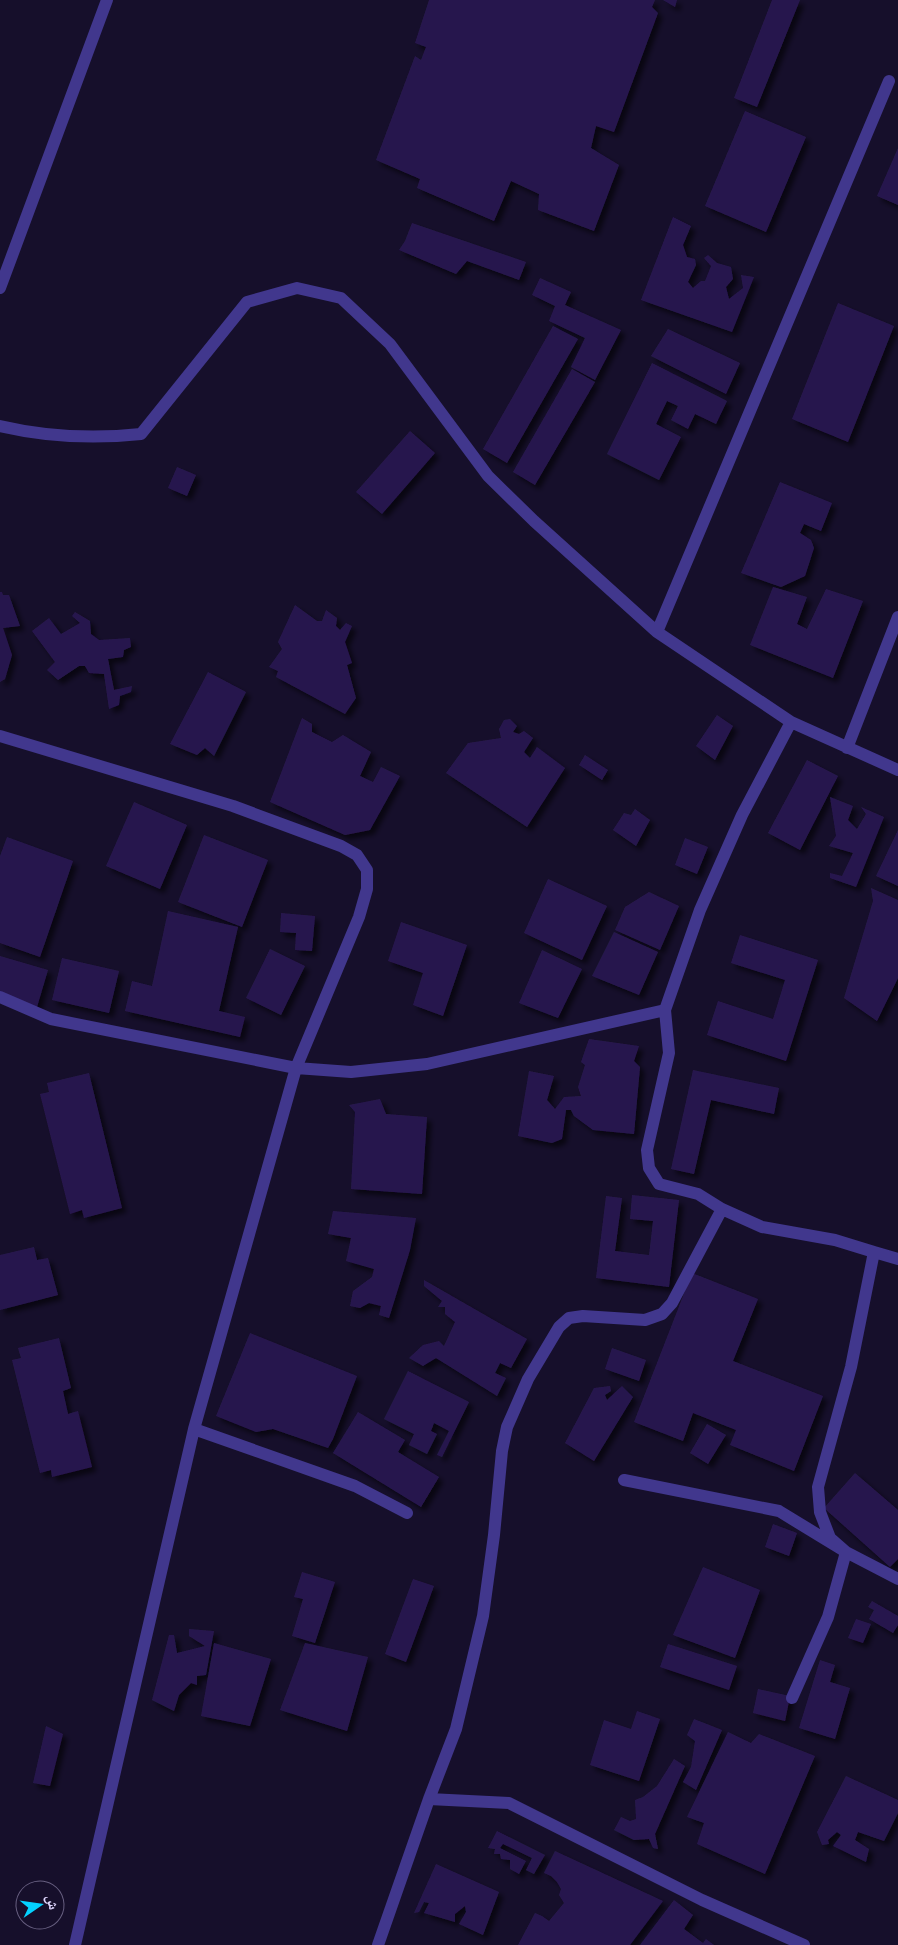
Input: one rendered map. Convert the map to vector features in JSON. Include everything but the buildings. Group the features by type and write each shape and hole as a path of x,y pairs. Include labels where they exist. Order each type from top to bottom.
{"street":[{"path":"0,288 106,0"},
{"path":"657,632 889,81"},
{"path":"0,426 30,433 82,438 141,434 247,302 297,288 341,298 390,344 488,476 534,521 657,632 791,722 898,770"},
{"path":"847,748 898,617"},
{"path":"791,722 742,815 700,910 665,1010 669,1053 647,1150 649,1168 659,1184 698,1194 722,1209 762,1227 835,1240 898,1260"},
{"path":"0,736 233,806 341,846 357,855 367,870 367,889 360,916 296,1068 194,1429 75,1945"},
{"path":"0,997 51,1019 296,1068 351,1072 427,1064 665,1010"},
{"path":"378,1945 429,1799 456,1729 483,1616 494,1535 502,1452 507,1427 528,1380 559,1327 569,1318 583,1316 645,1320 662,1314 672,1303 722,1209"},
{"path":"846,1552 830,1538 820,1512 818,1486 850,1367 874,1252"},
{"path":"194,1429 354,1486 407,1513"},
{"path":"624,1480 779,1511 846,1552 898,1579"},
{"path":"792,1698 828,1617 846,1552"},
{"path":"429,1799 509,1804 702,1900 804,1945"}]}
